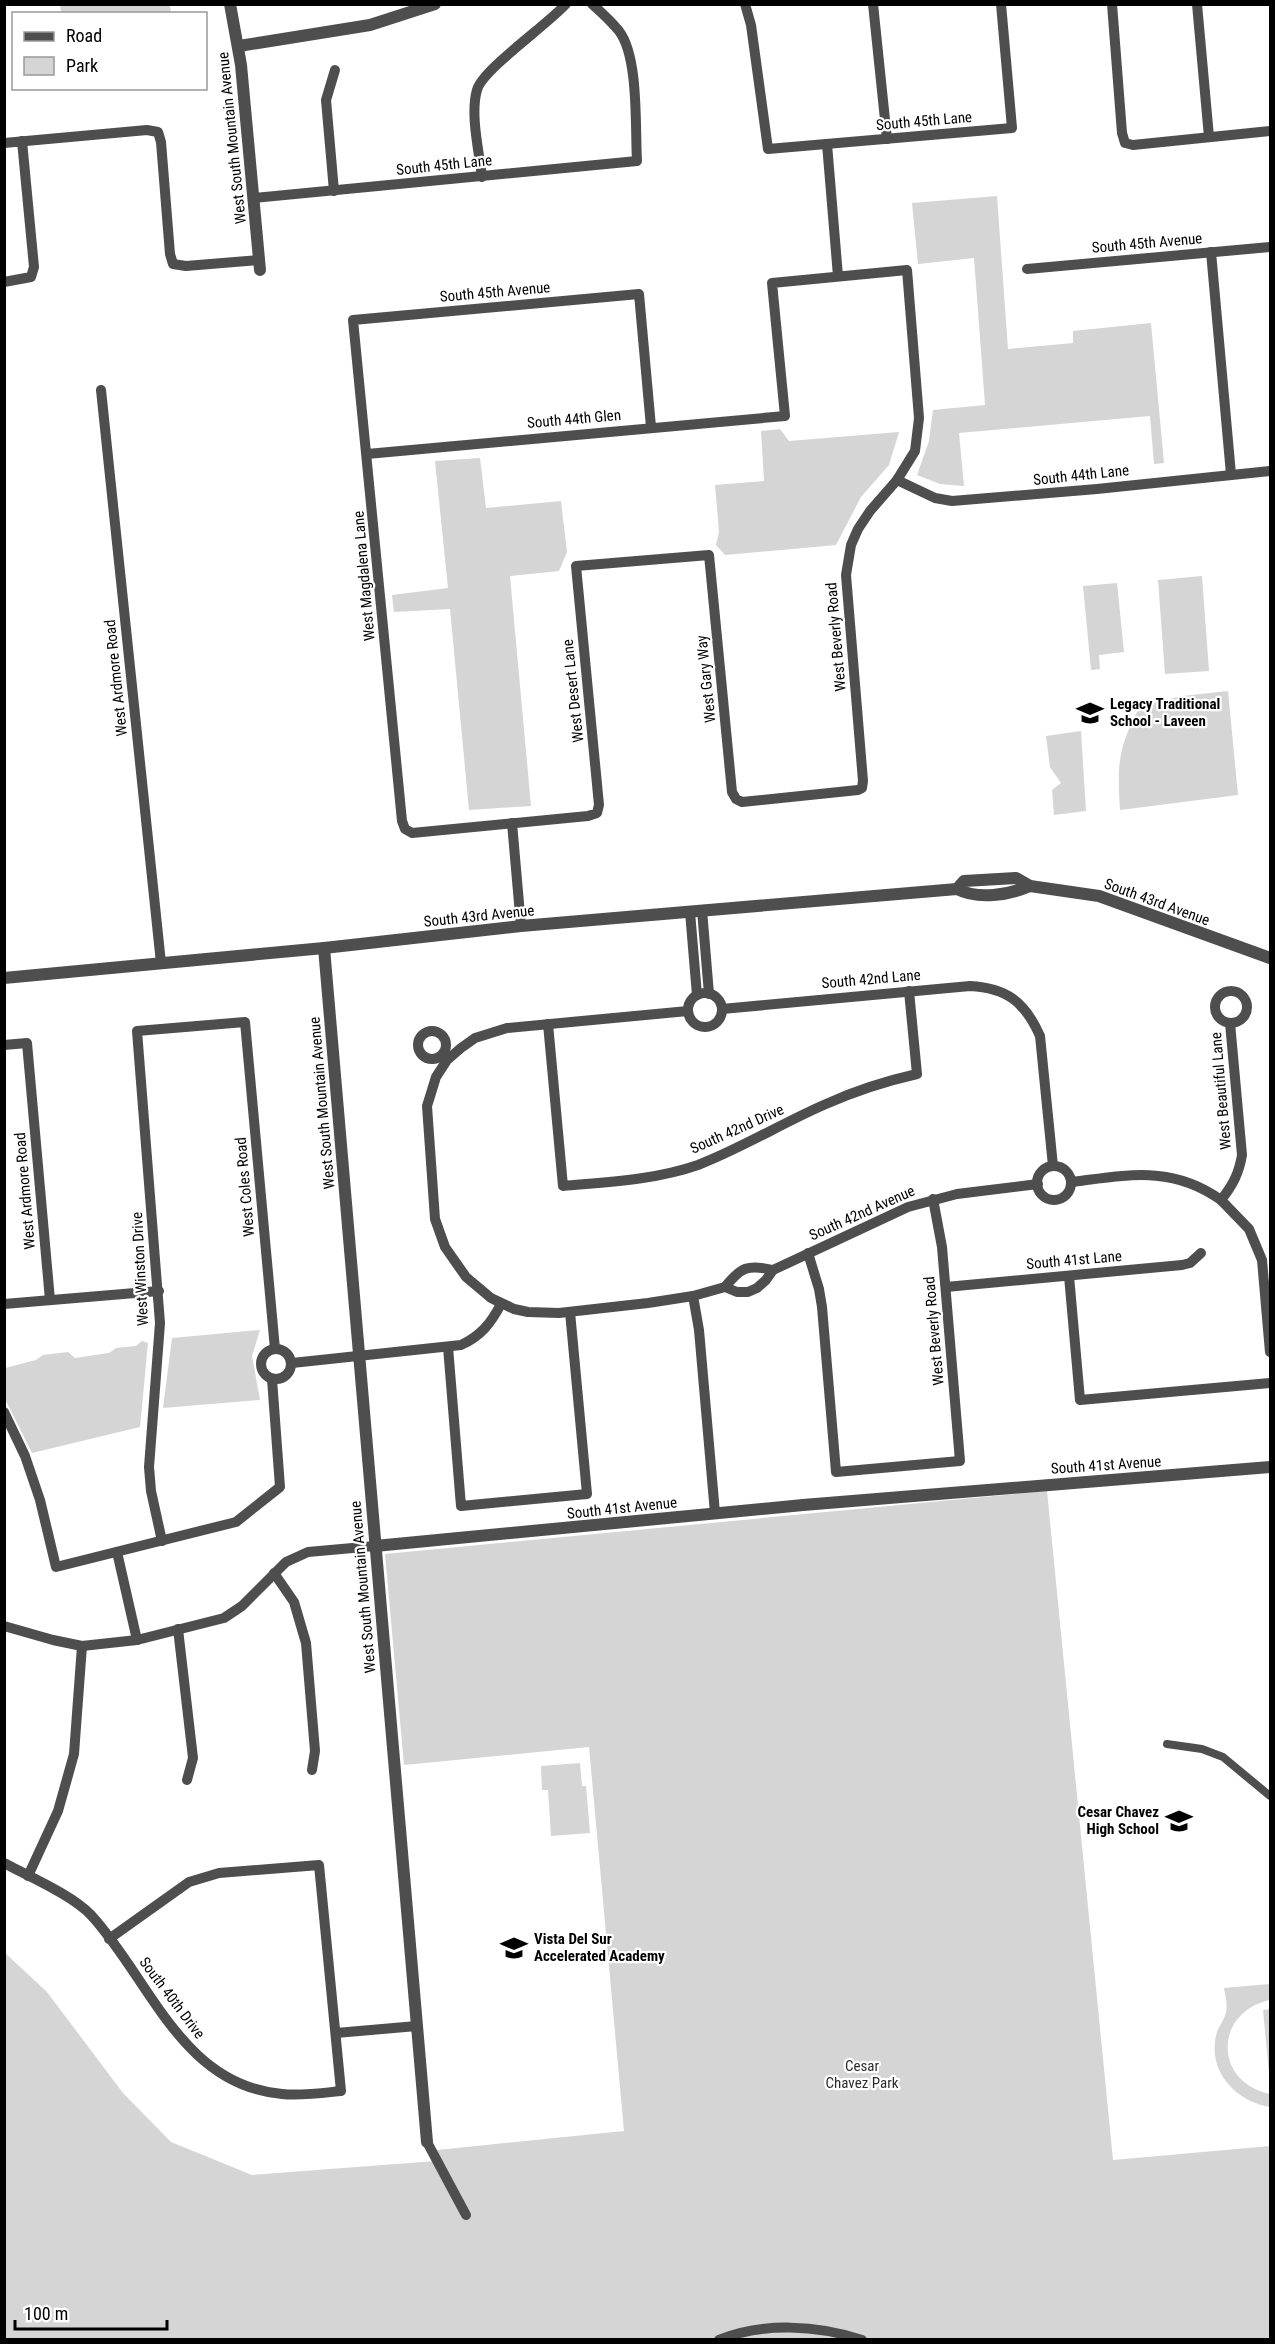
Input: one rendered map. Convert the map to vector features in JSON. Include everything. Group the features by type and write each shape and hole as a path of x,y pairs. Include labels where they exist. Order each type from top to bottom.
{"street":[{"name":"West South Mountain Avenue","path":"230,4 239,46 259,265"},
{"path":"239,46 370,25 435,4"},
{"path":"482,177 474,106 477,88 488,72 546,25 566,4"},
{"name":"South 45th Lane","path":"254,198 637,161 632,69 628,50 620,32 592,4"},
{"name":"South 45th Lane","path":"745,4 751,25 768,149 1012,128 1001,4"},
{"path":"873,4 887,139"},
{"path":"1112,4 1122,133 1125,143 1133,145 1270,131"},
{"path":"1197,4 1209,137"},
{"path":"334,191 326,100 335,70"},
{"path":"4,143 147,130 158,132 161,142 170,254 174,264 186,266 259,265"},
{"path":"4,282 31,277 34,267 21,141"},
{"path":"827,144 838,276"},
{"name":"South 45th Avenue","path":"1027,269 1270,247"},
{"path":"1211,252 1231,474"},
{"name":"West Beverly Road","path":"736,799 742,802 855,791 862,788 847,565 851,545 858,529 870,511 897,480 915,451 918,434 907,270 838,276"},
{"name":"South 44th Glen","path":"367,454 784,416 772,283 838,276"},
{"name":"South 45th Avenue","path":"353,320 639,294 651,427"},
{"name":"West Magdalena Lane","path":"353,320 402,821 405,829 412,833 512,823"},
{"name":"West Ardmore Road","path":"101,390 161,963"},
{"name":"South 44th Lane","path":"897,480 935,498 952,501 1270,471"},
{"name":"West Gary Way","path":"709,555 732,792 736,799"},
{"name":"West Desert Lane","path":"512,823 588,816 597,813 599,805 576,566 709,555"},
{"path":"512,823 521,926"},
{"name":"South 43rd Avenue","path":"4,978 324,948 521,926 957,889 964,882 1016,878 1030,886 1099,896 1270,958"},
{"path":"696,911 709,994"},
{"path":"696,911 697,995"},
{"name":"West South Mountain Avenue","path":"324,948 427,2142 466,2215"},
{"name":"South 42nd Lane","path":"722,1009 909,991 970,986 989,987 1020,1003 1033,1019 1040,1036 1053,1166"},
{"name":"South 42nd Drive","path":"548,1024 563,1186 643,1178 696,1165 749,1143 826,1104 879,1083 917,1074 909,991"},
{"path":"709,994 718,999 722,1009 720,1018 709,1026 695,1023 688,1011 690,1002 697,995 709,994"},
{"path":"292,1363 358,1358 461,1345 481,1333 492,1321 501,1304 480,1291 466,1278 445,1247 435,1220 427,1106 445,1058 475,1038 490,1032 548,1024 688,1011"},
{"name":"West Coles Road","path":"137,1031 245,1022 275,1349"},
{"name":"West Beautiful Lane","path":"1221,1200 1233,1185 1240,1169 1242,1155 1230,1023"},
{"name":"West Winston Drive","path":"137,1031 160,1323 149,1467 151,1491 162,1541"},
{"name":"West Ardmore Road","path":"4,1045 27,1044 50,1299"},
{"path":"1053,1166 1063,1169 1071,1182 1068,1193 1058,1199 1042,1195 1038,1184 1040,1174 1053,1166"},
{"path":"1071,1182 1156,1174 1189,1181 1203,1187 1221,1200 1249,1228 1262,1260 1270,1352"},
{"name":"South 42nd Avenue","path":"725,1287 737,1292 748,1292 757,1288 773,1270 883,1218 933,1199 1038,1184"},
{"name":"West Beverly Road","path":"808,1253 822,1307 836,1473 960,1461 941,1238 933,1199"},
{"name":"South 41st Lane","path":"946,1287 1182,1265 1190,1263 1201,1253"},
{"name":"South 42nd Avenue","path":"501,1304 542,1314 570,1312 693,1296 725,1287 741,1269 752,1266 773,1270"},
{"path":"1070,1276 1080,1400 1270,1383"},
{"path":"4,1304 159,1291"},
{"path":"693,1296 699,1330 715,1513"},
{"path":"448,1347 461,1506 587,1494 570,1312"},
{"path":"275,1349 284,1351 292,1363 286,1377 272,1379 264,1374 261,1361 266,1353 275,1349"},
{"path":"4,1412 25,1456 40,1500 56,1568 236,1522 280,1488 272,1379"},
{"name":"South 41st Avenue","path":"4,1626 82,1646 137,1640 224,1618 242,1606 286,1562 308,1552 715,1513 1270,1467"},
{"path":"117,1552 137,1640"},
{"path":"274,1573 294,1602 306,1643 315,1751 312,1770"},
{"path":"178,1629 193,1758 187,1780"},
{"path":"28,1876 58,1811 74,1754 82,1646"},
{"path":"1167,1743 1202,1749 1223,1757 1270,1796"},
{"name":"South 40th Drive","path":"4,1863 76,1903 90,1914 178,2037 212,2068 247,2087 281,2094 341,2091 336,2033"},
{"path":"110,1939 189,1882 219,1873 320,1865 336,2033 417,2026"},
{"path":"719,2340 736,2333 759,2329 796,2328 847,2334 862,2340"}],"green space":[{"path":"60,5 170,5 171,12 61,12"},
{"path":"997,196 1008,349 1073,343 1073,331 1151,323 1164,463 1154,464 1150,416 959,433 964,486 940,484 917,475 929,441 933,410 985,405 974,258 918,264 912,203"},
{"path":"780,429 789,441 899,432 889,465 861,497 836,545 725,555 716,545 719,532 715,485 764,481 761,431"},
{"path":"480,458 486,508 561,501 567,552 559,571 510,576 531,806 469,810 450,609 394,612 392,595 448,588 435,461"},
{"path":"1202,576 1209,671 1165,674 1158,580"},
{"path":"1117,583 1124,652 1099,655 1100,669 1091,670 1083,586"},
{"path":"1228,691 1238,795 1120,810 1119,768 1123,745 1140,706 1182,696"},
{"path":"1081,731 1086,811 1054,815 1052,790 1061,783 1050,767 1046,736"},
{"path":"260,1330 252,1356 260,1400 163,1408 172,1338"},
{"path":"142,1341 148,1343 140,1427 32,1453 5,1399 5,1368 36,1360 43,1355 68,1352 75,1358 109,1353 116,1348 136,1346"},
{"name":"Cesar Chavez Park","path":"1047,1491 1113,2160 1270,2146 1270,2339 5,2339 4,1952 47,1992 123,2093 171,2142 252,2175 436,2161 437,2150 624,2131 589,1747 404,1765 385,1554"},
{"path":"580,1763 582,1786 586,1786 590,1833 551,1836 548,1790 542,1790 541,1766"},
{"path":"1270,1984 1270,2000 1252,2007 1238,2018 1230,2032 1228,2047 1230,2062 1238,2076 1251,2087 1270,2094 1270,2107 1248,2100 1229,2085 1218,2066 1215,2042 1227,2009 1224,1988"},
{"path":"1270,2009 1270,2084 1263,2010"}],"place":[{"name":"Legacy Traditional School - Laveen","path":"1090,713"},
{"name":"Cesar Chavez High School","path":"1179,1821"},
{"name":"Vista Del Sur Accelerated Academy","path":"514,1948"}]}
